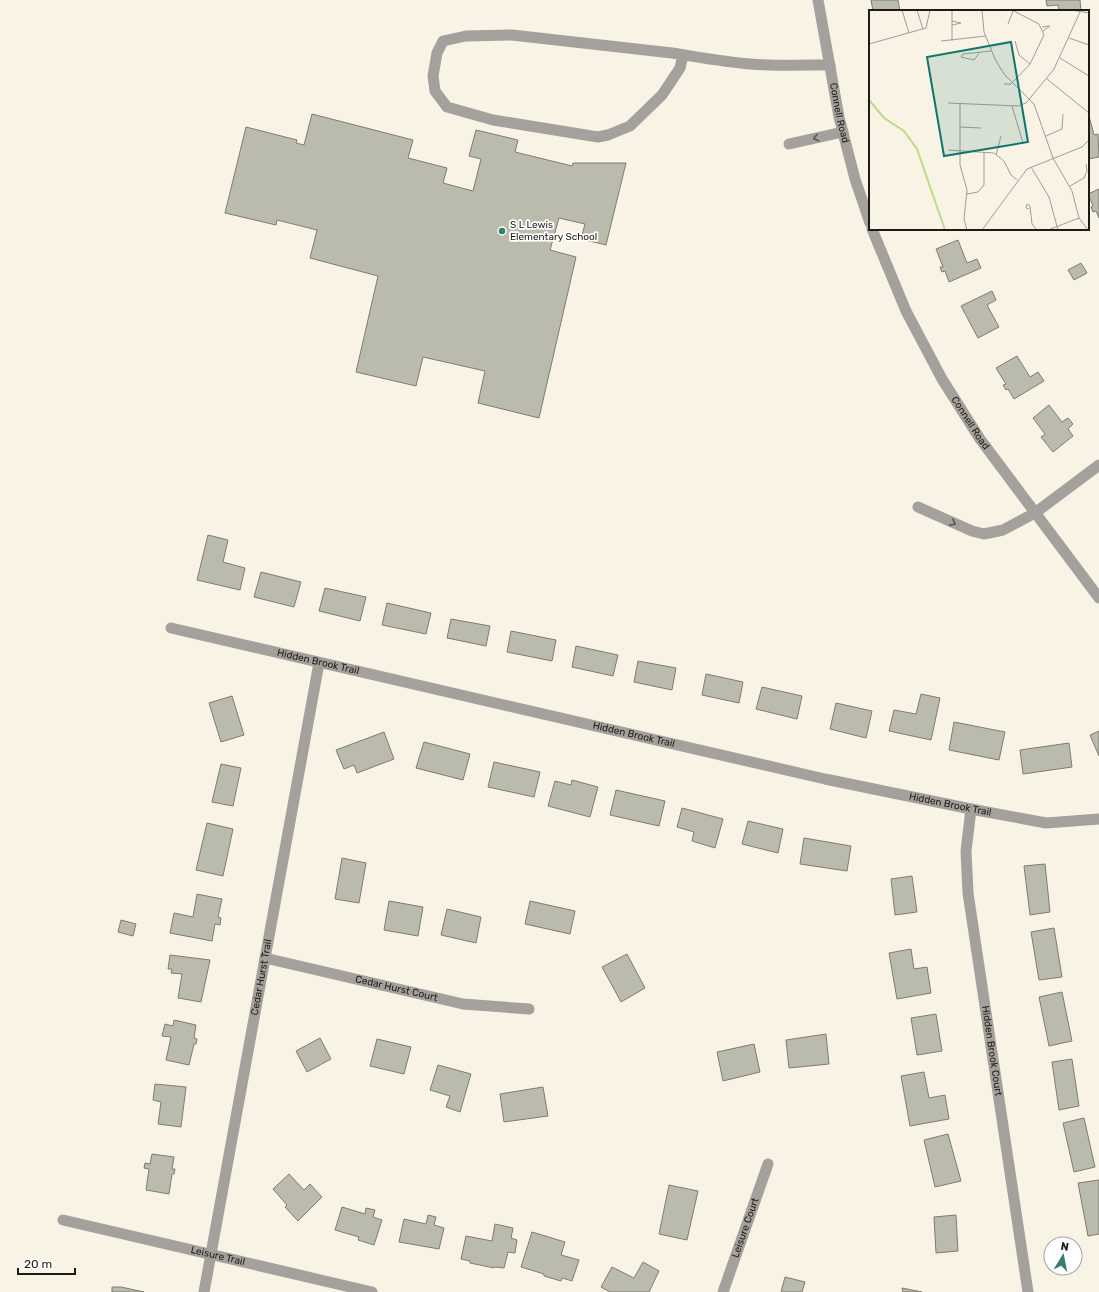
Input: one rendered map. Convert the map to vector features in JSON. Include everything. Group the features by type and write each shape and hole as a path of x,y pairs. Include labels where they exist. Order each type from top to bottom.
{"street":[{"name":"Connell Road","path":"818,0 843,132 855,179 869,220"},
{"path":"683,55 680,68 662,94 630,126 608,135 598,137 493,120 447,107 435,92 433,76 437,53 443,41 466,36 512,35 683,55 720,61 752,64 830,65"},
{"path":"789,144 843,132"},
{"name":"Connell Road","path":"872,230 906,311 942,379 980,439 1099,598"},
{"path":"918,506 972,531 984,534 1003,530 1035,513 1099,465"},
{"name":"Hidden Brook Trail","path":"171,628 825,779 1046,823 1099,819"},
{"name":"Cedar Hurst Trail","path":"204,1292 319,662"},
{"name":"Hidden Brook Court","path":"971,809 966,852 968,893 1028,1292"},
{"name":"Cedar Hurst Court","path":"265,958 463,1004 529,1009"},
{"name":"Leisure Court","path":"723,1292 768,1164"},
{"name":"Leisure Trail","path":"63,1220 372,1292"}],"building":[{"path":"871,0 898,0 900,10 873,10"},
{"path":"1046,0 1080,0 1081,10 1059,10 1058,5 1047,6"},
{"path":"312,114 413,140 408,158 447,168 443,183 473,191 481,159 469,156 476,130 518,140 515,152 572,166 573,163 626,163 606,245 581,239 585,224 559,218 550,250 576,257 539,418 478,403 485,371 423,357 416,386 356,372 378,276 310,258 317,230 277,220 276,225 225,213 246,127 297,140 296,143 304,145"},
{"path":"1089,116 1094,135 1098,134 1099,157 1089,159"},
{"path":"1099,189 1099,218 1096,211 1093,212 1091,207 1093,206 1089,194"},
{"path":"958,240 967,263 977,259 981,268 949,282 945,271 942,272 940,267 943,267 936,249"},
{"path":"1081,263 1087,273 1074,280 1068,270"},
{"path":"992,291 996,300 987,305 999,327 978,338 961,306"},
{"path":"1017,356 1030,377 1038,372 1044,381 1014,399 1008,389 1006,390 1003,385 1006,384 996,368"},
{"path":"1049,405 1062,422 1068,418 1073,424 1068,429 1073,436 1053,452 1041,437 1045,434 1033,418"},
{"path":"208,535 228,540 223,562 245,568 240,590 197,580"},
{"path":"261,572 301,582 294,607 254,597"},
{"path":"325,588 366,597 360,621 319,611"},
{"path":"387,603 431,613 426,634 382,625"},
{"path":"451,619 490,626 486,646 447,638"},
{"path":"511,631 556,640 552,661 507,652"},
{"path":"576,646 618,655 613,676 572,667"},
{"path":"638,661 676,668 672,690 634,682"},
{"path":"706,674 743,682 739,703 702,695"},
{"path":"762,687 802,696 797,719 756,709"},
{"path":"921,694 940,698 931,740 889,731 894,710 916,714"},
{"path":"232,696 244,735 221,742 209,703"},
{"path":"836,703 872,711 866,738 830,729"},
{"path":"954,722 1005,732 999,760 949,750"},
{"path":"1099,731 1099,756 1090,735"},
{"path":"384,732 394,759 357,773 354,765 344,769 336,750"},
{"path":"424,742 470,754 463,780 416,768"},
{"path":"1069,743 1072,767 1023,774 1020,750"},
{"path":"494,762 540,772 534,797 488,787"},
{"path":"221,764 241,768 233,806 212,802"},
{"path":"572,780 598,787 590,817 548,806 555,781 571,785"},
{"path":"616,790 665,801 659,826 610,815"},
{"path":"682,808 723,819 715,848 692,841 694,832 677,827"},
{"path":"748,821 783,829 778,853 742,844"},
{"path":"207,823 233,829 223,876 196,870"},
{"path":"804,838 851,846 847,871 800,864"},
{"path":"342,858 366,863 359,903 335,899"},
{"path":"1045,864 1050,912 1030,915 1024,866"},
{"path":"912,876 917,912 895,915 891,879"},
{"path":"197,894 222,899 218,917 221,918 220,925 215,924 212,941 170,933 174,913 193,917"},
{"path":"389,901 423,907 418,936 384,930"},
{"path":"530,901 575,911 570,934 525,924"},
{"path":"447,909 481,917 476,943 441,935"},
{"path":"121,920 136,924 133,936 118,932"},
{"path":"1054,928 1062,977 1039,980 1031,932"},
{"path":"911,949 914,969 927,967 931,993 897,999 889,953"},
{"path":"627,954 645,988 621,1002 602,967"},
{"path":"170,955 210,960 201,1002 178,998 182,974 171,973 172,969 168,969"},
{"path":"1062,992 1072,1041 1049,1046 1039,997"},
{"path":"936,1014 942,1051 917,1055 911,1018"},
{"path":"174,1020 196,1025 194,1038 197,1039 196,1044 194,1044 189,1065 166,1060 171,1037 162,1036 165,1024 173,1026"},
{"path":"826,1034 829,1064 789,1068 786,1040"},
{"path":"320,1038 331,1059 307,1072 296,1051"},
{"path":"377,1039 411,1047 404,1074 370,1066"},
{"path":"754,1044 760,1072 723,1081 717,1052"},
{"path":"1072,1059 1079,1106 1059,1110 1052,1062"},
{"path":"438,1065 471,1074 460,1112 446,1107 450,1096 430,1090"},
{"path":"924,1072 929,1098 945,1095 949,1119 910,1126 901,1076"},
{"path":"155,1084 186,1087 181,1127 158,1124 161,1102 153,1100"},
{"path":"543,1087 548,1116 504,1122 500,1094"},
{"path":"1084,1118 1095,1167 1074,1172 1063,1123"},
{"path":"948,1134 961,1181 935,1187 924,1140"},
{"path":"152,1154 174,1157 172,1169 175,1169 174,1174 172,1174 169,1194 146,1190 149,1169 144,1168 145,1163 150,1164"},
{"path":"289,1174 304,1190 310,1184 322,1197 298,1221 285,1207 287,1205 273,1189"},
{"path":"1099,1180 1099,1234 1088,1236 1078,1183"},
{"path":"669,1185 698,1191 687,1240 659,1234"},
{"path":"342,1207 365,1214 366,1208 375,1210 373,1217 382,1220 374,1245 358,1240 359,1237 335,1230"},
{"path":"428,1215 436,1217 434,1225 444,1228 439,1249 399,1242 404,1219 426,1224"},
{"path":"956,1215 958,1251 936,1253 934,1217"},
{"path":"495,1224 513,1228 511,1238 517,1240 515,1253 508,1252 504,1268 494,1268 470,1263 470,1261 461,1259 466,1236 492,1241"},
{"path":"532,1232 565,1242 561,1255 579,1260 572,1281 562,1278 561,1281 521,1267"},
{"path":"643,1262 659,1271 649,1292 610,1292 601,1287 612,1267 634,1278"},
{"path":"785,1277 805,1282 802,1292 781,1292"},
{"path":"112,1287 121,1287 144,1292 112,1292"},
{"path":"902,1288 922,1292 903,1292"}],"place":[{"name":"S L Lewis Elementary School","path":"502,231"}]}
